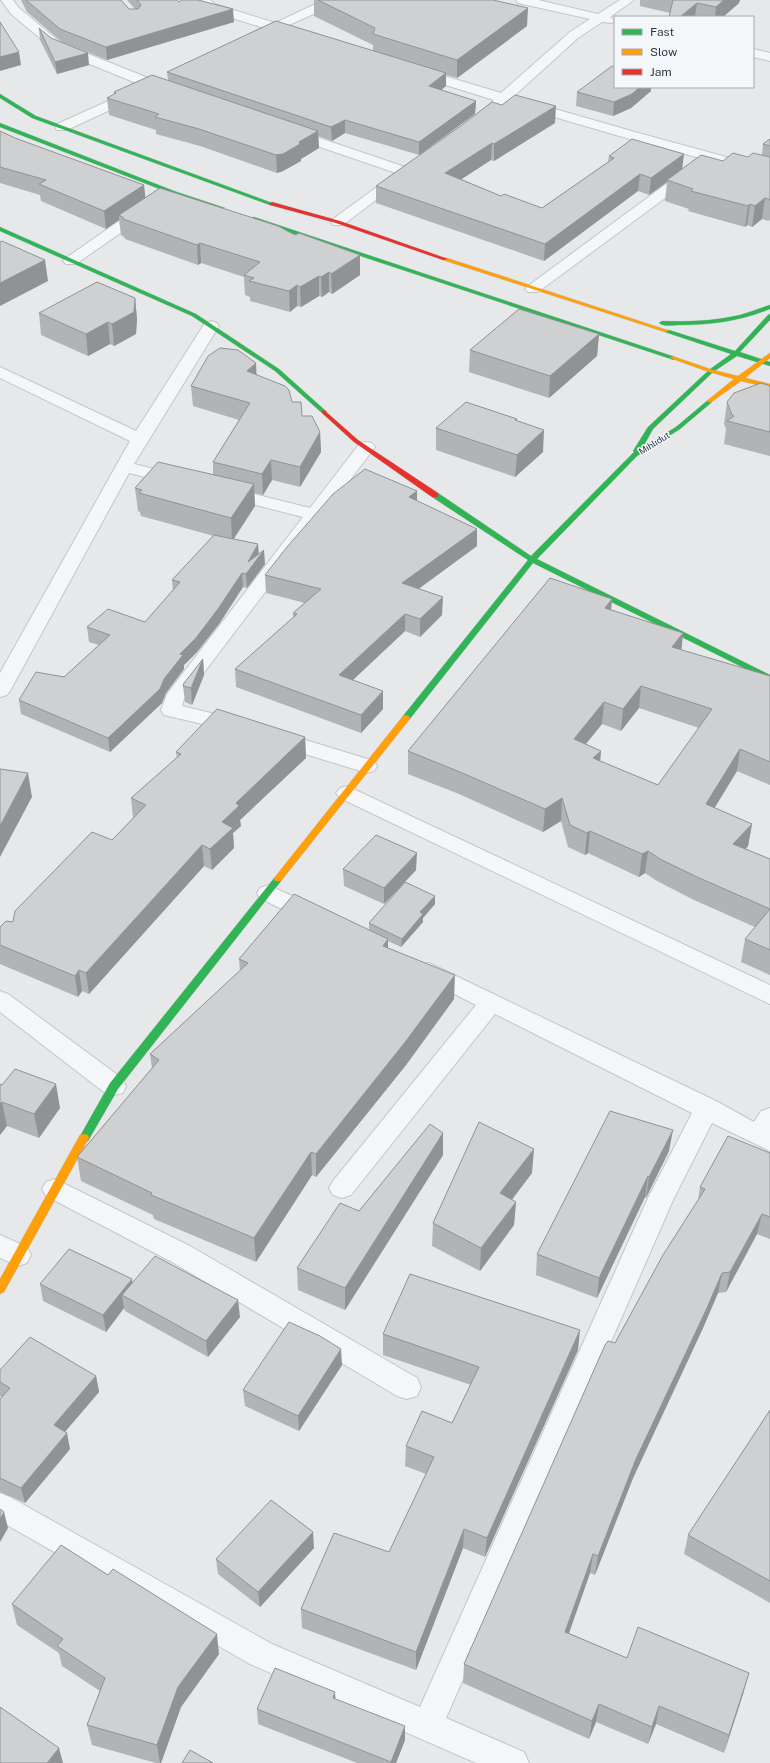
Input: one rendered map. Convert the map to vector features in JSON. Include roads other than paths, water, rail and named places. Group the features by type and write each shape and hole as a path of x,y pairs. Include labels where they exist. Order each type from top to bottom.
{"main road":[{"path":"0,96 34,117 259,200 338,222 628,320 736,353 768,360"},
{"path":"0,125 22,135 172,192 232,212"},
{"path":"7,138 62,127"},
{"path":"248,217 711,371 740,377 770,386"},
{"path":"0,229 194,314 277,370 356,441 532,560 770,678"},
{"path":"628,320 665,323 716,322 754,314 770,307"},
{"name":"Mıhlıdut","path":"635,455 650,428 711,371 736,353 770,316"},
{"name":"Mıhlıdut","path":"635,455 678,428 740,377 768,360"},
{"path":"0,1290 9,1251 55,1189 114,1086 532,560 635,455"}],"street":[{"path":"7,0 15,11 58,46 152,85 181,95"},
{"path":"202,0 211,7 304,36"},
{"path":"260,34 334,0"},
{"path":"522,0 614,22"},
{"path":"487,113 505,99 574,35 628,0"},
{"path":"754,53 770,57"},
{"path":"408,69 505,99 711,158 770,173"},
{"path":"62,127 166,78"},
{"path":"276,127 406,172"},
{"path":"533,289 711,158"},
{"path":"338,222 419,163"},
{"path":"71,261 172,192"},
{"path":"0,691 84,537 183,368 211,326"},
{"path":"0,372 141,440"},
{"path":"366,447 174,698 171,710 256,732 367,766"},
{"path":"125,467 314,514"},
{"path":"347,793 770,995"},
{"path":"268,893 331,924"},
{"path":"408,961 707,1108 766,1131"},
{"path":"0,1000 114,1086"},
{"path":"342,1188 491,1002"},
{"path":"427,1726 661,1198 707,1108"},
{"path":"55,1189 181,1254 407,1387"},
{"path":"0,1506 261,1654 513,1763"}]}
